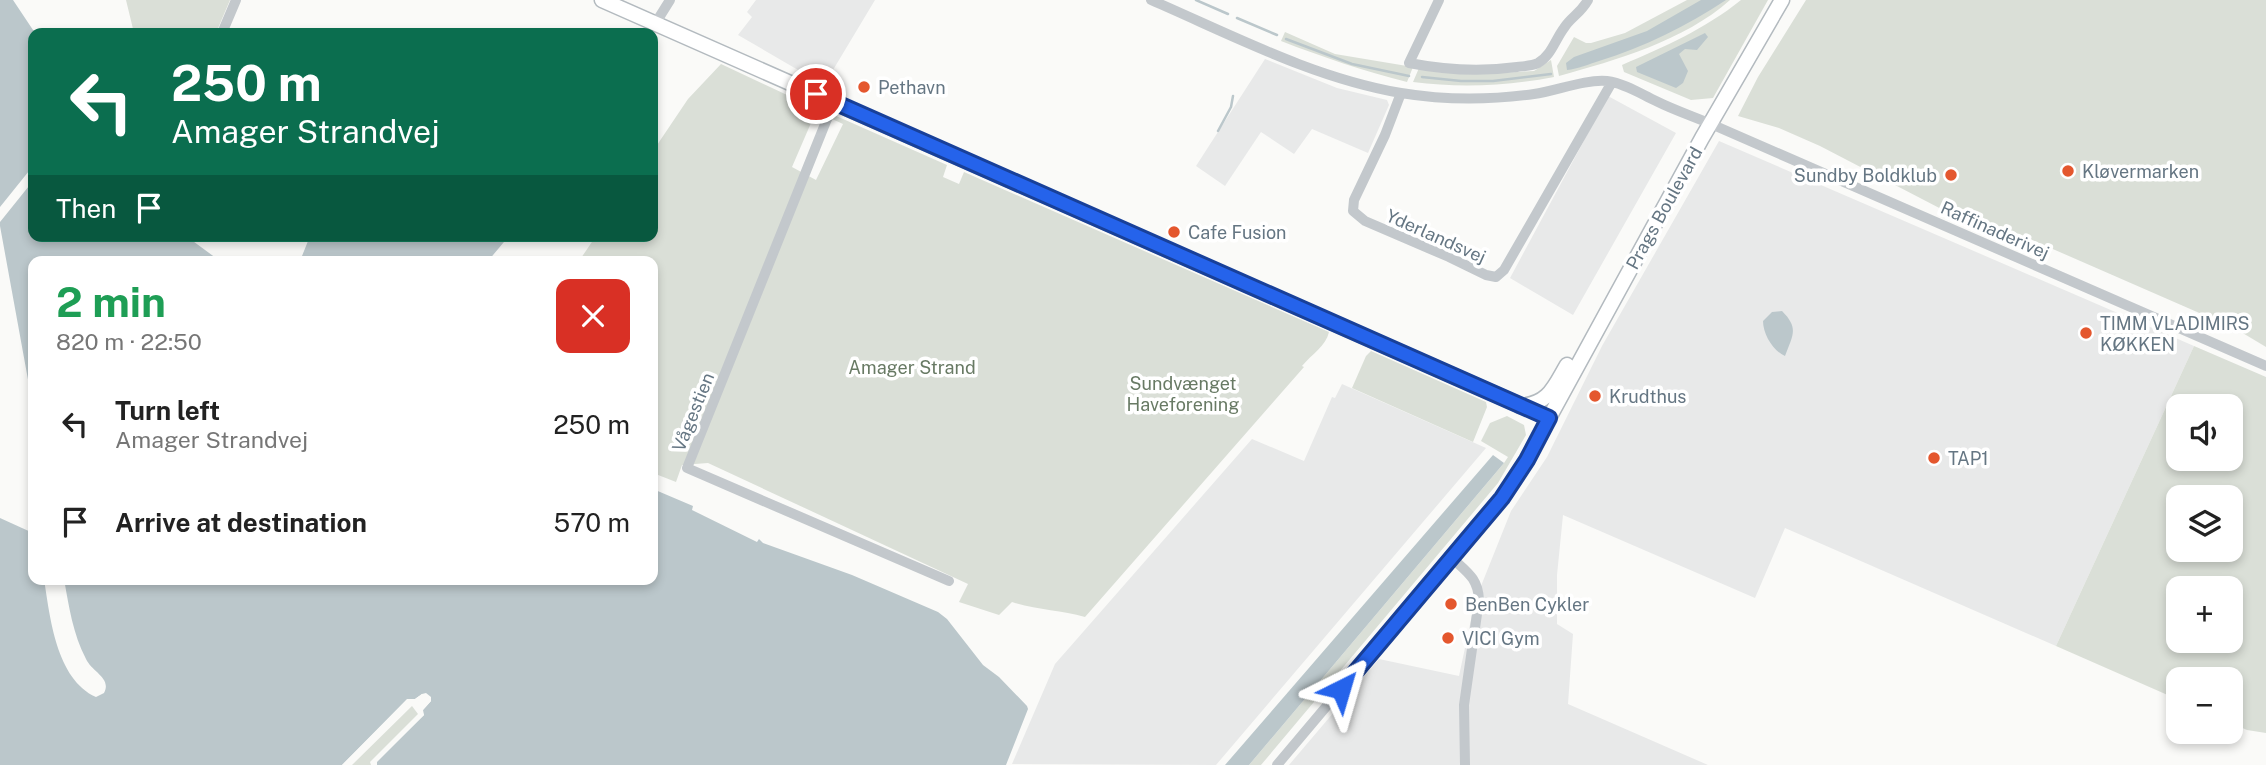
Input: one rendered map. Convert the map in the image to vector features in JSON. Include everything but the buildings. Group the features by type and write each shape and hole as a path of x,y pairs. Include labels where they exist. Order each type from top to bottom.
{"street":[{"path":"224,28 236,0"},
{"path":"602,0 1549,418 1527,460 1502,498 1278,765"},
{"path":"655,23 670,0"},
{"path":"1151,0 1337,78 1401,93 1445,97 1509,97 1599,81 1612,82"},
{"path":"1439,0 1409,63 1443,69 1477,70 1533,65 1548,55 1565,26 1581,13 1588,0"},
{"name":"Prags Boulevard","path":"1549,418 1710,124 1782,0"},
{"name":"Yderlandsvej","path":"1401,93 1385,135 1354,200 1353,211 1358,218 1496,277 1504,270 1612,82"},
{"name":"Raffinaderivej","path":"1612,82 2266,366"},
{"name":"Vågestien","path":"836,103 827,119 687,468 949,581"},
{"path":"1520,405 1539,403 1545,398 1578,346 1596,333"},
{"path":"1452,558 1479,587 1464,705 1465,765"}],"shaded area":[{"path":"0,0 13,0 32,28 28,28 28,242 194,242 213,256 28,256 28,380 0,226"},
{"path":"756,0 875,0 824,85 738,35 752,17 747,12"},
{"path":"1701,0 1726,0 1696,19 1649,42 1567,70 1566,63 1574,57 1647,31"},
{"path":"1705,33 1708,37 1697,50 1685,49 1679,54 1688,71 1683,83 1676,88 1637,72 1636,67"},
{"path":"1265,59 1337,88 1387,100 1389,105 1368,153 1312,129 1294,154 1261,132 1225,186 1196,166"},
{"path":"1608,96 1676,133 1573,315 1510,278"},
{"path":"1719,141 2194,346 2172,394 2166,394 2166,407 2056,646 1785,528 1755,598 1563,515 1557,575 1557,624 1573,634 1568,704 1708,765 1289,765 1379,659 1459,676 1475,601 1511,511 1547,457 1602,346"},
{"path":"308,242 504,242 492,256 302,256"},
{"path":"1782,311 1793,327 1785,356 1770,342 1763,321 1772,312"},
{"path":"1342,384 1486,448 1216,765 1012,764 1055,664 1252,439 1304,461 1332,397 1335,398"},
{"path":"1493,455 1504,463 1249,765 1225,765"},
{"path":"658,491 693,506 692,510 757,542 759,539 763,543 852,575 938,612 947,619 983,665 999,677 1028,709 1006,765 377,765 424,715 422,711 431,701 422,694 415,699 407,699 342,765 0,765 0,518 28,531 28,585 45,585 57,646 64,662 72,676 96,697 104,693 105,683 89,664 72,620 65,585 658,585"}],"green space":[{"path":"126,0 230,0 218,28 133,28"},
{"path":"1687,0 1730,0 1692,27 1671,38 1626,56 1559,76 1557,66 1574,37 1591,43 1625,33"},
{"path":"1741,0 1768,0 1713,98 1691,100 1624,72 1622,65 1699,29"},
{"name":"Kløvermarken","path":"1806,0 2266,0 2266,347 2236,329 2007,229 1947,212 1820,146 1779,128 1738,116 1758,77"},
{"path":"1285,32 1335,54 1413,67 1407,82 1391,78 1281,41"},
{"path":"1551,60 1554,77 1536,80 1466,85 1413,82 1419,68 1436,72 1478,74 1534,71"},
{"path":"721,64 817,109 792,167 816,180 843,124 832,119 834,115 947,165 943,177 959,184 964,172 1329,332 1322,346 1085,617 1012,602 999,615 959,602 968,584 708,463 682,465 676,482 658,475 658,256 582,256 592,242 658,242 658,144 688,99"},
{"path":"2194,346 2266,377 2266,733 2243,728 2243,667 2166,667 2166,694 2056,646 2166,407 2166,471 2243,471 2243,394 2172,394"},
{"path":"1371,351 1486,402 1487,407 1473,442 1352,388 1366,356"},
{"path":"1507,416 1524,425 1526,435 1498,483 1261,765 1249,765 1504,463 1508,457 1481,441 1490,423"},
{"path":"412,706 418,714 370,762 371,765 352,765"}],"pier":[{"path":"28,172 28,187 0,222 0,207"},
{"path":"426,693 431,697 431,701 423,710 424,715 377,761 377,765 374,765 374,760 420,714 419,709 427,699 425,697 416,703 409,703 346,765 342,765 408,699 415,699"}],"waterway":[{"path":"1196,0 1228,14"},
{"path":"1237,18 1277,35"},
{"path":"1286,39 1352,64 1409,76"},
{"path":"1422,77 1493,81 1551,74"},
{"path":"1218,131 1231,107 1233,96"}],"place":[{"name":"Pethavn","path":"864,87"},
{"name":"Kløvermarken","path":"2068,171"},
{"name":"Sundby Boldklub","path":"1951,175"},
{"name":"Cafe Fusion","path":"1174,232"},
{"name":"TIMM VLADIMIRS KØKKEN","path":"2086,333"},
{"name":"Krudthus","path":"1595,396"},
{"name":"TAP1","path":"1934,458"},
{"name":"BenBen Cykler","path":"1451,604"},
{"name":"VICI Gym","path":"1448,638"}],"route":[{"path":"816,94 1549,418 1527,460 1502,498 1341,689"}],"park label":[{"name":"Amager Strand","path":"912,367"},
{"name":"Sundvænget Haveforening","path":"1183,393"}]}
